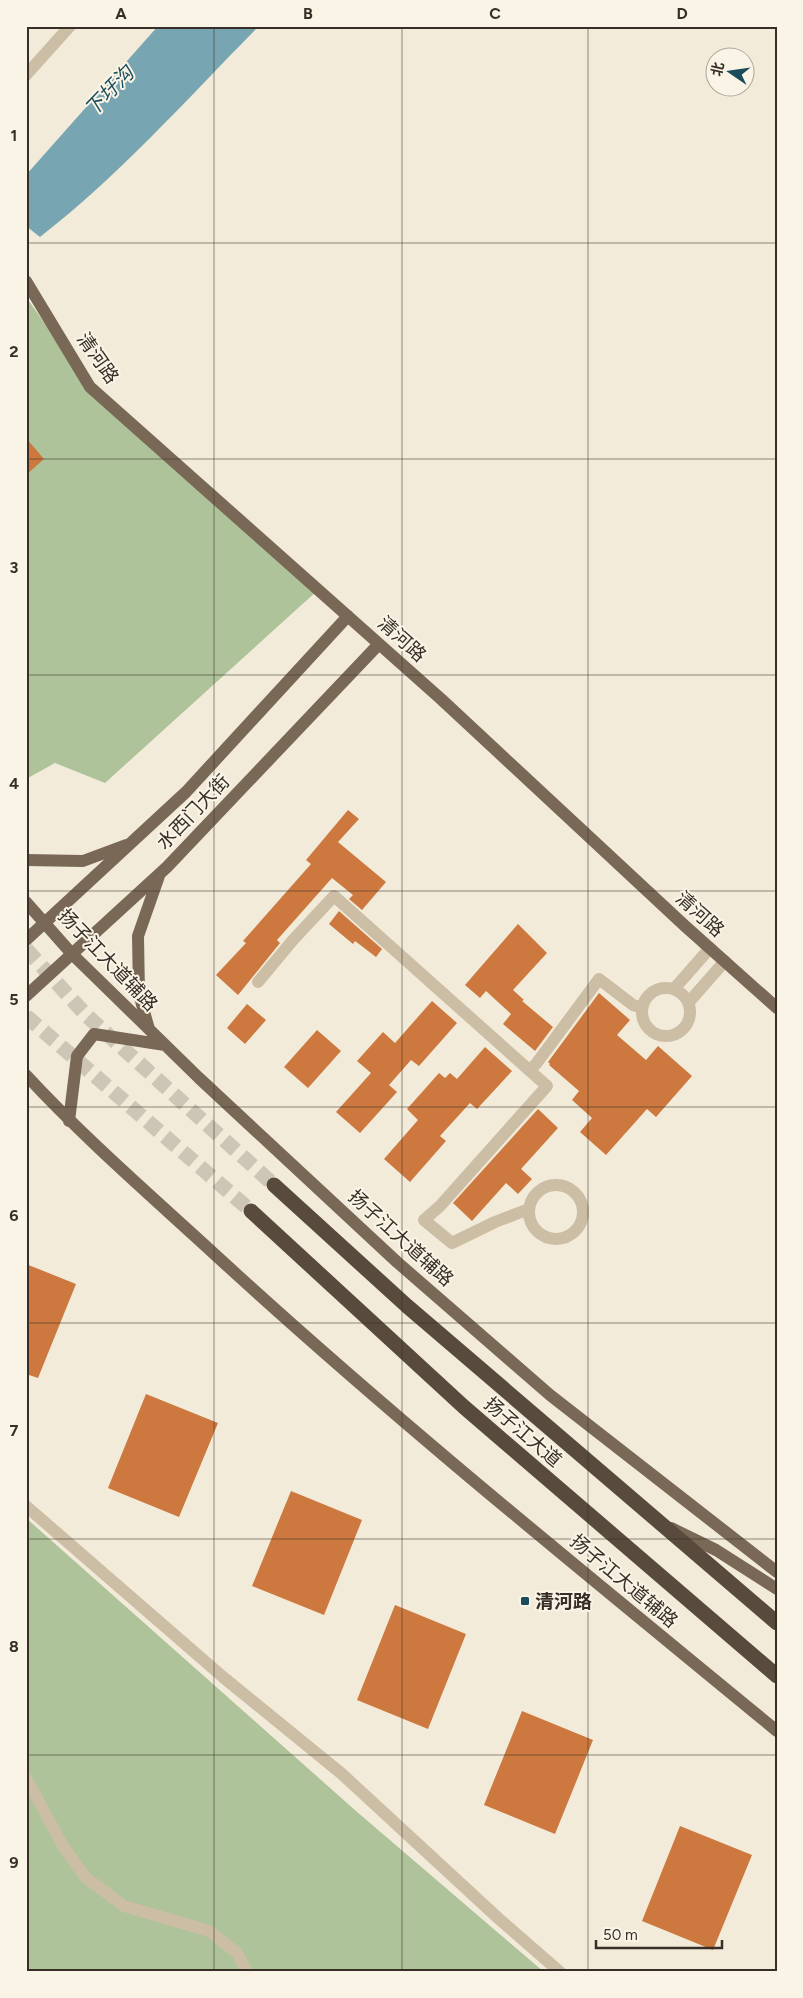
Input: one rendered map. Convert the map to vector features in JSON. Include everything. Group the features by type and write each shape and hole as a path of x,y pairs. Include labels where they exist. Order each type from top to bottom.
{"highway":[{"name":"扬子江大道","path":"274,1185 408,1306 777,1623"},
{"name":"扬子江大道","path":"251,1212 464,1407 777,1676"}],"main road":[{"name":"清河路","path":"26,281 90,388 348,616 777,1008"},
{"name":"水西门大街","path":"26,940 186,792 348,616"},
{"name":"水西门大街","path":"26,996 160,874 379,644"},
{"path":"26,860 83,861 132,842"},
{"path":"149,1029 139,994 138,936 160,874"},
{"name":"扬子江大道辅路","path":"26,902 72,954 165,1045 397,1262 542,1388 777,1572"},
{"path":"69,1121 77,1056 94,1034 165,1045"},
{"name":"扬子江大道辅路","path":"26,1075 69,1121 313,1345 590,1578 777,1731"},
{"path":"658,1521 716,1550 777,1588"}],"street":[{"path":"26,75 70,26"},
{"path":"258,982 334,896 547,1086 440,1206 424,1220 452,1243 495,1222 529,1209"},
{"path":"674,989 710,948"},
{"path":"689,1002 725,961"},
{"path":"529,1070 536,1064 599,979 633,1005 642,1008"},
{"path":"666,988 680,992 689,1002 690,1019 680,1032 673,1036 665,1037 650,1030 642,1016 645,1000 651,993 666,988"},
{"path":"554,1185 563,1186 578,1196 583,1214 580,1224 569,1236 552,1239 537,1232 529,1217 529,1209 531,1200 537,1192 545,1187 554,1185"},
{"path":"26,1506 216,1671 342,1774 498,1918 560,1972"},
{"path":"26,1778 63,1846 85,1877 124,1906 210,1931 237,1953 247,1972"}],"green space":[{"path":"26,297 90,387 318,590 105,783 55,763 26,779"},
{"path":"26,1518 356,1811 544,1972 26,1972"}],"water":[{"name":"下圩沟","path":"158,26 259,26 126,162 40,237 26,226 26,175"}],"building":[{"path":"26,438 44,459 26,475"},
{"path":"348,810 359,819 338,842 386,882 362,910 349,899 353,895 332,878 277,940 280,943 238,995 216,975 246,943 243,941 311,864 306,860"},
{"path":"339,911 382,949 376,957 355,941 353,944 329,924"},
{"path":"518,924 547,953 513,990 524,1000 522,1001 553,1027 535,1051 503,1024 511,1014 486,991 480,998 465,985"},
{"path":"599,993 630,1020 617,1035 646,1060 658,1046 692,1076 656,1117 647,1109 606,1155 580,1132 592,1118 572,1100 579,1091 549,1065 548,1062"},
{"path":"432,1001 457,1023 419,1066 411,1060 389,1085 397,1092 360,1133 336,1112 371,1073 357,1061 383,1032 395,1043"},
{"path":"247,1004 266,1020 245,1044 227,1028"},
{"path":"317,1030 341,1051 308,1088 284,1067"},
{"path":"485,1047 512,1071 477,1109 470,1103 440,1136 446,1141 410,1182 384,1159 418,1120 407,1109 439,1073 445,1078 450,1073 457,1079"},
{"path":"538,1109 558,1128 521,1169 532,1179 518,1194 506,1183 472,1221 453,1203"},
{"path":"26,1264 76,1284 38,1378 26,1374"},
{"path":"146,1394 218,1423 179,1517 108,1488"},
{"path":"291,1491 362,1520 324,1615 252,1586"},
{"path":"395,1605 466,1634 428,1729 357,1700"},
{"path":"522,1711 593,1740 555,1834 484,1805"},
{"path":"680,1826 752,1855 713,1950 642,1921"}],"tunnel":[{"path":"26,949 86,1015 274,1185"},
{"path":"26,1016 251,1211"}],"place":[{"name":"清河路","path":"525,1601"}]}
